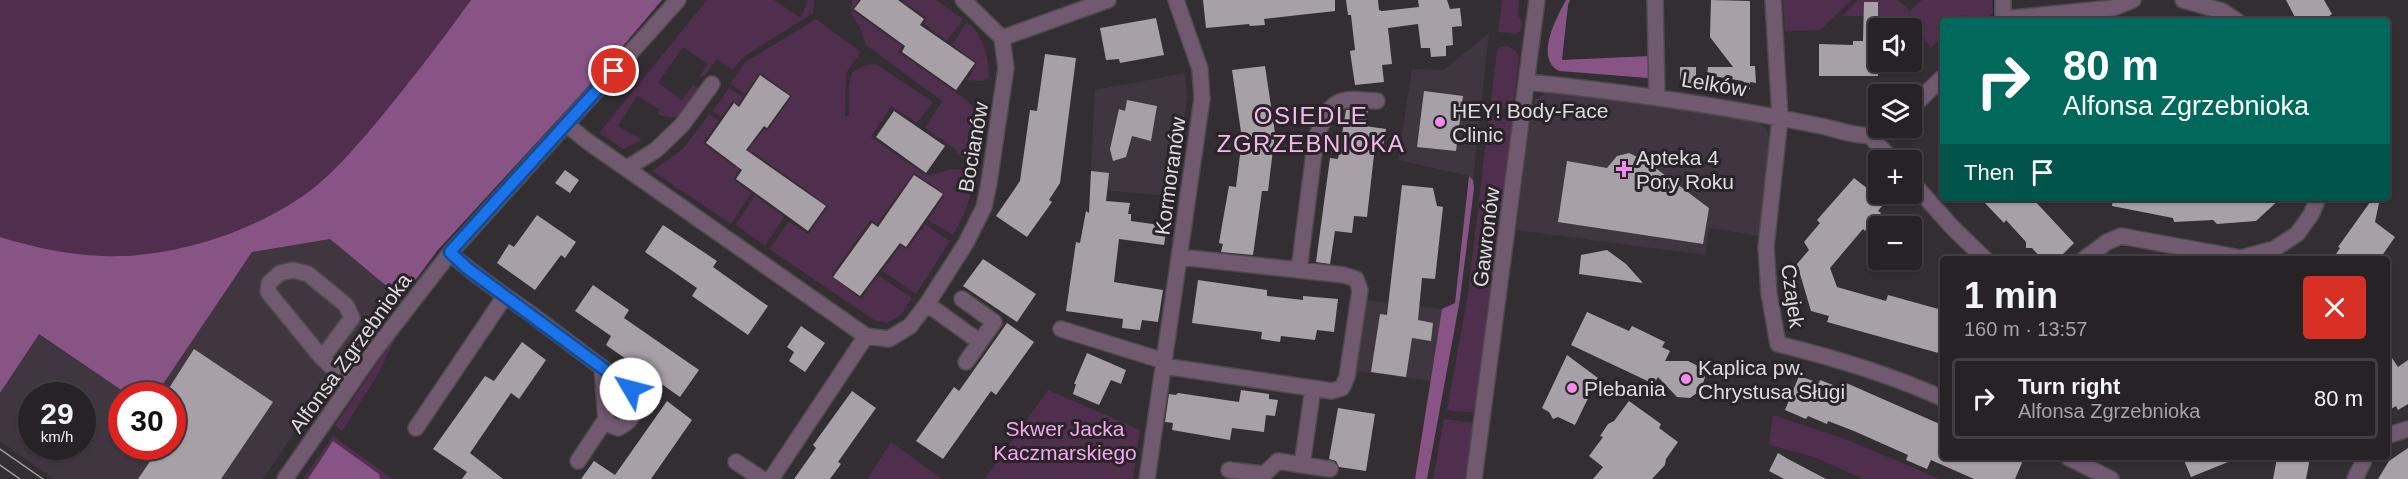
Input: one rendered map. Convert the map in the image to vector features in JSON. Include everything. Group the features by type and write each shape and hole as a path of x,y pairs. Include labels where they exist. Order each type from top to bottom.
{"street":[{"name":"Alfonsa Zgrzebnioka","path":"285,479 350,384 450,252 678,0"},
{"path":"963,0 1002,38 1108,0"},
{"name":"Kormoranów","path":"1147,479 1202,99 1200,69 1176,0"},
{"name":"Gawronów","path":"1474,479 1537,0"},
{"path":"1655,0 1657,96"},
{"path":"1773,0 1780,118"},
{"path":"2002,18 2003,0"},
{"path":"2021,18 2114,8 2133,0"},
{"path":"2183,0 2222,11 2232,18"},
{"name":"Bocianów","path":"866,336 889,339 910,326 966,243 984,207 1005,79 1006,68 1002,38"},
{"path":"1922,97 1940,80"},
{"name":"Lelków","path":"1527,82 1657,96 1868,136"},
{"path":"627,168 656,150 682,125 712,84"},
{"path":"1299,270 1316,136 1323,120 1329,109 1340,100 1353,98 1377,101"},
{"name":"Czajek","path":"1780,118 1766,247 1769,294 1778,344 1849,362 1907,382 1940,397"},
{"path":"566,124 866,336 771,479"},
{"path":"1872,138 1883,150"},
{"path":"1922,193 1982,256"},
{"path":"2248,256 2274,249 2297,234 2312,216 2317,201"},
{"path":"2088,256 2107,242 2121,237 2230,256"},
{"path":"450,252 467,268 602,367 638,394 640,401 624,425 612,427 606,419 602,367"},
{"path":"1061,329 1163,364 1332,391 1342,388 1347,377 1360,290 1356,279 1344,275 1180,257"},
{"path":"322,358 351,318 346,305 309,274 293,270 280,273 269,283 268,292 322,358 350,384"},
{"path":"416,428 505,296"},
{"path":"962,299 994,322 966,362"},
{"path":"927,304 980,342"},
{"path":"1302,465 1313,388"},
{"path":"578,461 606,419"},
{"path":"2390,435 2408,429"},
{"path":"2073,460 2111,479"},
{"path":"2355,479 2364,460"},
{"path":"1229,470 1264,474 1278,461 1330,469"},
{"path":"736,462 762,479"}],"shaded area":[{"path":"471,0 662,0 595,79 437,251 348,371 340,365 395,293 330,239 252,252 164,382 109,382 39,334 0,393 0,237 64,252 130,256 158,253 216,239 270,216 316,186 348,156 413,78"},
{"path":"1566,0 1570,0 1562,60 1650,56 1648,78 1559,71 1552,65 1548,57 1550,37"},
{"path":"1489,33 1473,180 1469,176 1398,160 1412,69 1444,70"},
{"path":"1185,73 1187,97 1173,196 1090,189 1095,90"},
{"path":"1548,91 1746,114 1753,118 1766,129 1770,138 1759,236 1709,228 1705,255 1516,230 1532,109 1535,100"},
{"path":"1469,176 1473,180 1474,188 1460,299 1427,479 1415,479 1442,309 1455,303"},
{"path":"330,239 395,293 340,365 263,479 54,479 27,460 96,460 96,382 18,382 18,454 0,441 0,393 38,334 109,382 108,460 186,460 186,382 164,382 252,252"},
{"path":"1367,300 1442,309 1431,381 1356,371"},
{"path":"333,441 379,474 380,479 308,479"}],"green space":[{"path":"0,0 471,0 413,78 355,148 324,179 294,202 270,216 216,239 158,253 103,256 51,250 0,237"},
{"path":"707,0 774,0 801,18 808,0 814,0 813,13 742,58 733,70 717,59 705,75 699,77 708,64 683,47 658,83 682,100 693,85 701,91 688,109 679,116 666,117 658,114 660,110 637,96 618,126 642,140 623,149 599,133"},
{"path":"852,0 859,0 852,10 902,46 898,52 959,95 979,113 983,120 983,134 978,158 974,161 960,156 954,148 925,128 942,101 866,45 851,13"},
{"path":"902,0 936,0 963,19 947,41 924,24 927,18"},
{"path":"1502,0 1519,0 1518,15 1522,23 1517,34 1498,32"},
{"path":"1783,0 1852,0 1820,30 1785,31"},
{"path":"1858,0 1898,0 1910,11 1922,0 1992,0 1993,13 1987,18 1968,18 1965,15 1962,18 1940,18 1940,38 1931,48 1922,35 1922,18 1842,16"},
{"path":"816,19 861,52 846,73 845,116 849,115 849,85 852,72 863,66 876,64 933,102 917,123 891,106 871,137 924,174 933,175 955,169 977,176 964,214 953,235 928,220 945,194 914,173 877,224 871,220 831,276 861,299 878,275 912,298 901,315 887,323 874,320 769,249 789,221 808,234 828,206 753,152 733,179 751,193 731,224 652,171 683,149 709,114 719,121 703,143 735,167 764,129 767,131 792,96 760,73 745,94 730,84 745,62"},
{"path":"967,22 981,40 986,54 989,77 983,81 967,80 977,63 952,45"},
{"path":"1509,46 1517,52 1519,57 1513,110 1490,107 1497,51 1501,47"},
{"path":"729,88 743,97 738,105 733,101 721,117 713,111"},
{"path":"1489,116 1513,119 1475,413 1447,410 1468,294"},
{"path":"755,195 784,217 765,246 736,225"},
{"path":"925,224 950,241 916,294 882,271 900,246 907,249"},
{"path":"399,331 379,373 342,431 335,425"},
{"name":"Skwer Jacka Kaczmarskiego","path":"1048,390 1140,430 1133,479 985,479"},
{"path":"1773,415 1845,439 1940,479 1863,479 1814,457 1769,445"},
{"path":"1444,419 1474,423 1466,479 1433,479"},
{"path":"333,436 393,479 303,479"},
{"name":"Skwer Jacka Kaczmarskiego","path":"891,442 942,479 867,479"}],"building":[{"path":"861,0 898,0 924,19 920,25 975,63 956,90 902,52 905,46 854,9"},
{"path":"1203,0 1335,0 1335,11 1264,19 1265,25 1250,26 1249,24 1206,28"},
{"path":"1346,0 1378,0 1379,10 1382,11 1419,7 1418,0 1447,0 1450,9 1460,8 1462,26 1452,27 1453,45 1446,46 1446,56 1431,57 1430,48 1421,48 1418,24 1388,28 1392,64 1382,65 1384,82 1355,85 1350,51 1355,50 1351,15 1348,15"},
{"path":"1711,0 1750,1 1750,66 1755,66 1756,83 1750,82 1750,90 1743,81 1707,75 1708,67 1733,67 1710,37"},
{"path":"2286,0 2324,0 2332,14 2326,18 2295,18"},
{"path":"1864,2 1878,2 1878,18 1868,18 1868,72 1878,72 1878,76 1819,76 1819,44 1853,45 1853,41 1863,41"},
{"path":"1156,18 1164,55 1120,63 1119,59 1106,60 1100,28"},
{"path":"1045,54 1076,58 1060,183 1049,200 1052,202 1027,237 996,216 1020,181 1030,110 1037,111"},
{"path":"1265,66 1275,133 1268,191 1262,191 1253,255 1221,252 1223,244 1219,243 1229,186 1236,187 1242,139 1232,70"},
{"path":"1680,67 1696,67 1696,85 1680,85"},
{"path":"760,75 790,96 767,128 764,126 746,150 826,206 808,231 736,179 742,170 706,143 734,103 739,107"},
{"path":"1424,91 1463,96 1456,151 1417,147"},
{"path":"1127,100 1157,106 1151,141 1132,136 1126,157 1113,161 1110,149 1119,109 1125,111"},
{"path":"1346,110 1368,110 1365,126 1386,129 1383,146 1375,146 1367,217 1354,216 1352,233 1335,231 1330,264 1316,262 1330,158 1338,159"},
{"path":"894,111 945,146 926,173 876,137"},
{"path":"1629,153 1646,161 1709,208 1703,244 1558,222 1567,161 1607,168 1617,156"},
{"path":"565,170 579,180 570,193 555,183"},
{"path":"1091,171 1109,173 1106,201 1130,203 1128,214 1131,214 1131,221 1167,226 1164,245 1119,239 1114,282 1163,290 1158,322 1142,320 1140,330 1122,328 1123,319 1066,311 1076,242 1080,243 1086,211 1089,213"},
{"path":"914,175 943,194 906,247 900,243 860,296 833,277 872,223 878,227"},
{"path":"1854,178 1868,189 1868,204 1880,204 1882,206 1878,211 1881,213 1878,216 1868,216 1868,228 1865,231 1863,229 1830,268 1837,287 1886,301 1888,295 1940,309 1940,353 1827,322 1829,316 1811,311 1797,264 1809,250 1804,242 1820,223 1817,220"},
{"path":"1402,185 1433,188 1437,206 1443,207 1435,279 1422,278 1418,320 1433,323 1431,341 1412,338 1406,377 1371,372 1380,314 1387,315"},
{"path":"1983,201 2035,201 2074,243 2061,256 2039,256 2032,248 2026,248 2026,242 2006,220 2004,223"},
{"path":"2113,201 2278,201 2256,221 2217,224 2213,220 2174,222 2173,218 2112,206"},
{"path":"2371,201 2379,201 2375,222 2395,237 2382,256 2335,256 2340,248 2338,247"},
{"path":"537,215 576,242 565,258 561,255 535,290 497,263 509,244 514,247"},
{"path":"663,225 717,261 713,267 768,306 748,335 692,296 697,288 645,252"},
{"path":"1607,250 1626,264 1643,283 1579,274 1581,255"},
{"path":"983,259 1036,294 1017,322 963,286"},
{"path":"1198,280 1267,290 1267,296 1303,300 1303,296 1338,299 1334,332 1317,330 1315,340 1281,336 1280,342 1261,339 1262,332 1192,323"},
{"path":"593,285 629,310 624,318 699,370 680,397 606,345 611,336 575,311"},
{"path":"1587,312 1629,331 1632,326 1665,342 1662,347 1670,351 1665,361 1688,361 1700,367 1705,377 1701,390 1690,398 1677,397 1658,377 1654,384 1571,345"},
{"path":"1007,323 1034,342 996,395 991,391 943,459 916,441 954,387 959,391"},
{"path":"801,326 825,343 805,372 789,361 794,352 787,347"},
{"path":"522,342 546,360 519,399 511,393 470,453 503,479 462,479 467,472 433,449 485,376 494,381"},
{"path":"194,349 273,402 221,479 138,479 151,460 186,460 186,382 173,382"},
{"path":"1087,353 1126,370 1121,384 1111,380 1099,405 1073,394 1076,384 1074,384"},
{"name":"Plebania","path":"1567,355 1598,378 1575,425 1558,417 1553,419 1549,412 1542,408"},
{"path":"2390,355 2398,367 2408,360 2408,404 2398,410 2396,406 2390,410"},
{"path":"1799,376 1819,383 1820,380 1841,388 1844,382 1940,424 1940,460 2023,460 2015,479 1974,479 1931,460 1927,469 1906,460 1908,455 1854,431 1808,416 1806,419 1785,410"},
{"path":"1241,390 1269,394 1269,399 1278,400 1275,416 1266,415 1264,432 1232,428 1230,440 1172,430 1173,423 1165,422 1169,394 1178,393 1239,402"},
{"path":"852,391 876,408 838,462 841,464 830,479 794,479 816,448 813,445"},
{"path":"667,401 692,420 651,479 581,479 594,461 615,475"},
{"path":"1629,401 1661,424 1659,428 1678,442 1666,459 1665,465 1652,479 1593,479 1603,467 1589,456 1603,437 1600,436 1608,424 1614,421"},
{"path":"1338,408 1375,414 1366,471 1339,467 1336,461 1329,459"},
{"path":"2408,448 2408,479 2378,479 2389,461"},
{"path":"1778,453 1826,479 1784,479 1769,471"},
{"path":"2184,460 2233,460 2191,477"},
{"path":"2277,460 2310,460 2306,479 2273,479"}],"tram line":[{"path":"0,449 43,479"},
{"path":"0,465 20,479"}],"place":[{"name":"HEY! Body-Face Clinic","path":"1440,122"},
{"name":"Apteka 4 Pory Roku","path":"1624,169"},
{"name":"Kaplica pw. Chrystusa Sługi","path":"1686,379"},
{"name":"Plebania","path":"1572,388"}],"district":[{"name":"OSIEDLE ZGRZEBNIOKA","path":"1311,129"}],"route":[{"path":"614,71 450,252 467,268 631,389"}]}
